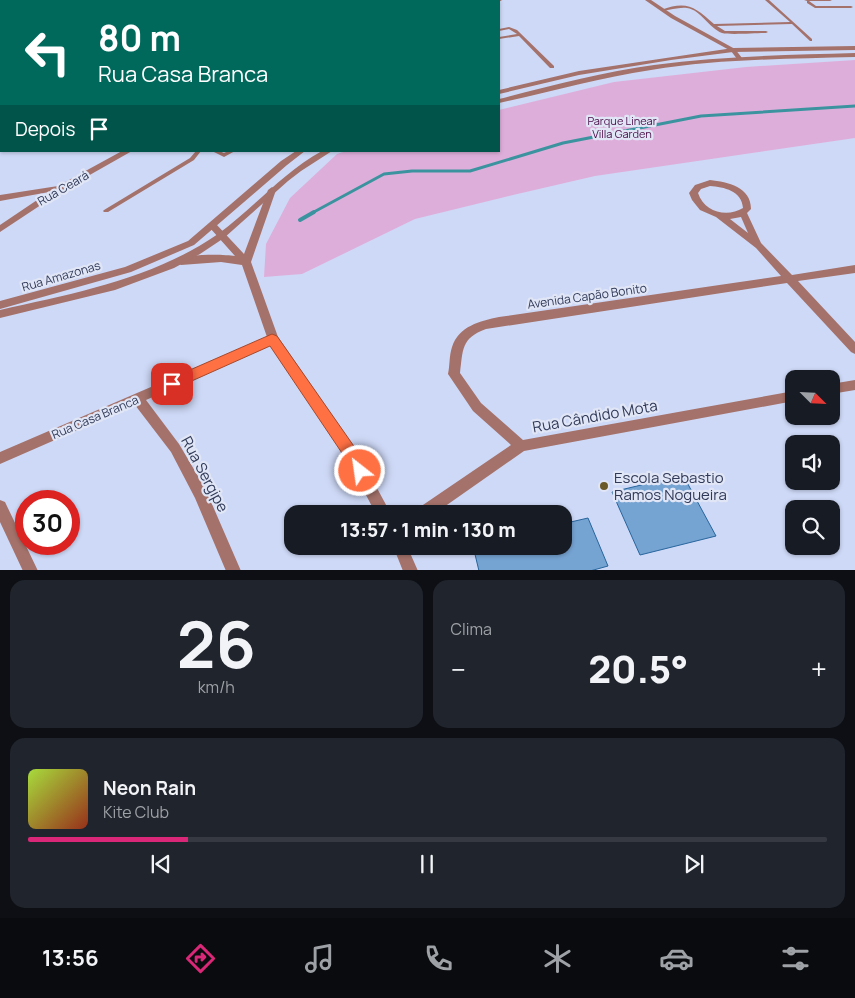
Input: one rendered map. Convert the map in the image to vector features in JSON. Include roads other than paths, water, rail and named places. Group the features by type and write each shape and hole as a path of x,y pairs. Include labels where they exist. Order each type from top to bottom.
{"street":[{"path":"648,0 669,14 734,50 739,58"},
{"path":"500,92 625,64 734,50 855,48"},
{"path":"500,101 624,72 739,58 855,55"},
{"name":"Rua Ceará","path":"0,229 62,187 126,152"},
{"name":"Rua Amazonas","path":"0,306 128,270 191,243 262,182 301,152"},
{"path":"181,262 222,236 244,218 272,190 313,158 326,152"},
{"path":"710,183 734,189 746,199 748,204 743,213 735,216 719,215 710,212 696,202 692,196 693,191 696,187 710,183"},
{"path":"0,198 62,187"},
{"path":"246,262 272,190"},
{"path":"743,213 759,246"},
{"path":"719,215 759,246 855,349"},
{"path":"213,226 246,262 272,339 353,457 379,505"},
{"path":"181,262 214,258 237,259 246,262"},
{"name":"Rua Amazonas","path":"0,314 116,286 181,262"},
{"name":"Avenida Capão Bonito","path":"521,446 477,407 454,374 459,343 468,332 485,324 514,319 855,270"},
{"name":"Rua Casa Branca","path":"0,458 272,339"},
{"path":"840,387 855,384"},
{"name":"Rua Cândido Mota","path":"435,505 521,446 785,398"},
{"name":"Rua Sergipe","path":"138,399 175,448 200,493 234,570"},
{"path":"0,506 31,570"},
{"path":"404,555 411,570"}],"lane":[{"path":"767,0 811,40"},
{"path":"807,1 830,0"},
{"path":"807,1 817,7 851,7"},
{"path":"663,10 690,6 698,10 713,25 724,32 766,32"},
{"path":"669,14 698,10"},
{"path":"713,25 793,24"},
{"path":"500,30 513,29 552,67"},
{"path":"500,38 520,35"},
{"path":"106,210 192,159 198,152"},
{"path":"216,152 224,155 231,152"}],"waterway":[{"path":"312,213 384,174 412,171 470,171 563,143 701,116 855,106"},
{"path":"300,220 314,212"}],"place":[{"name":"Escola Sebastio Ramos Nogueira","path":"604,486"}],"park label":[{"name":"Parque Linear Villa Garden","path":"622,126"}]}
